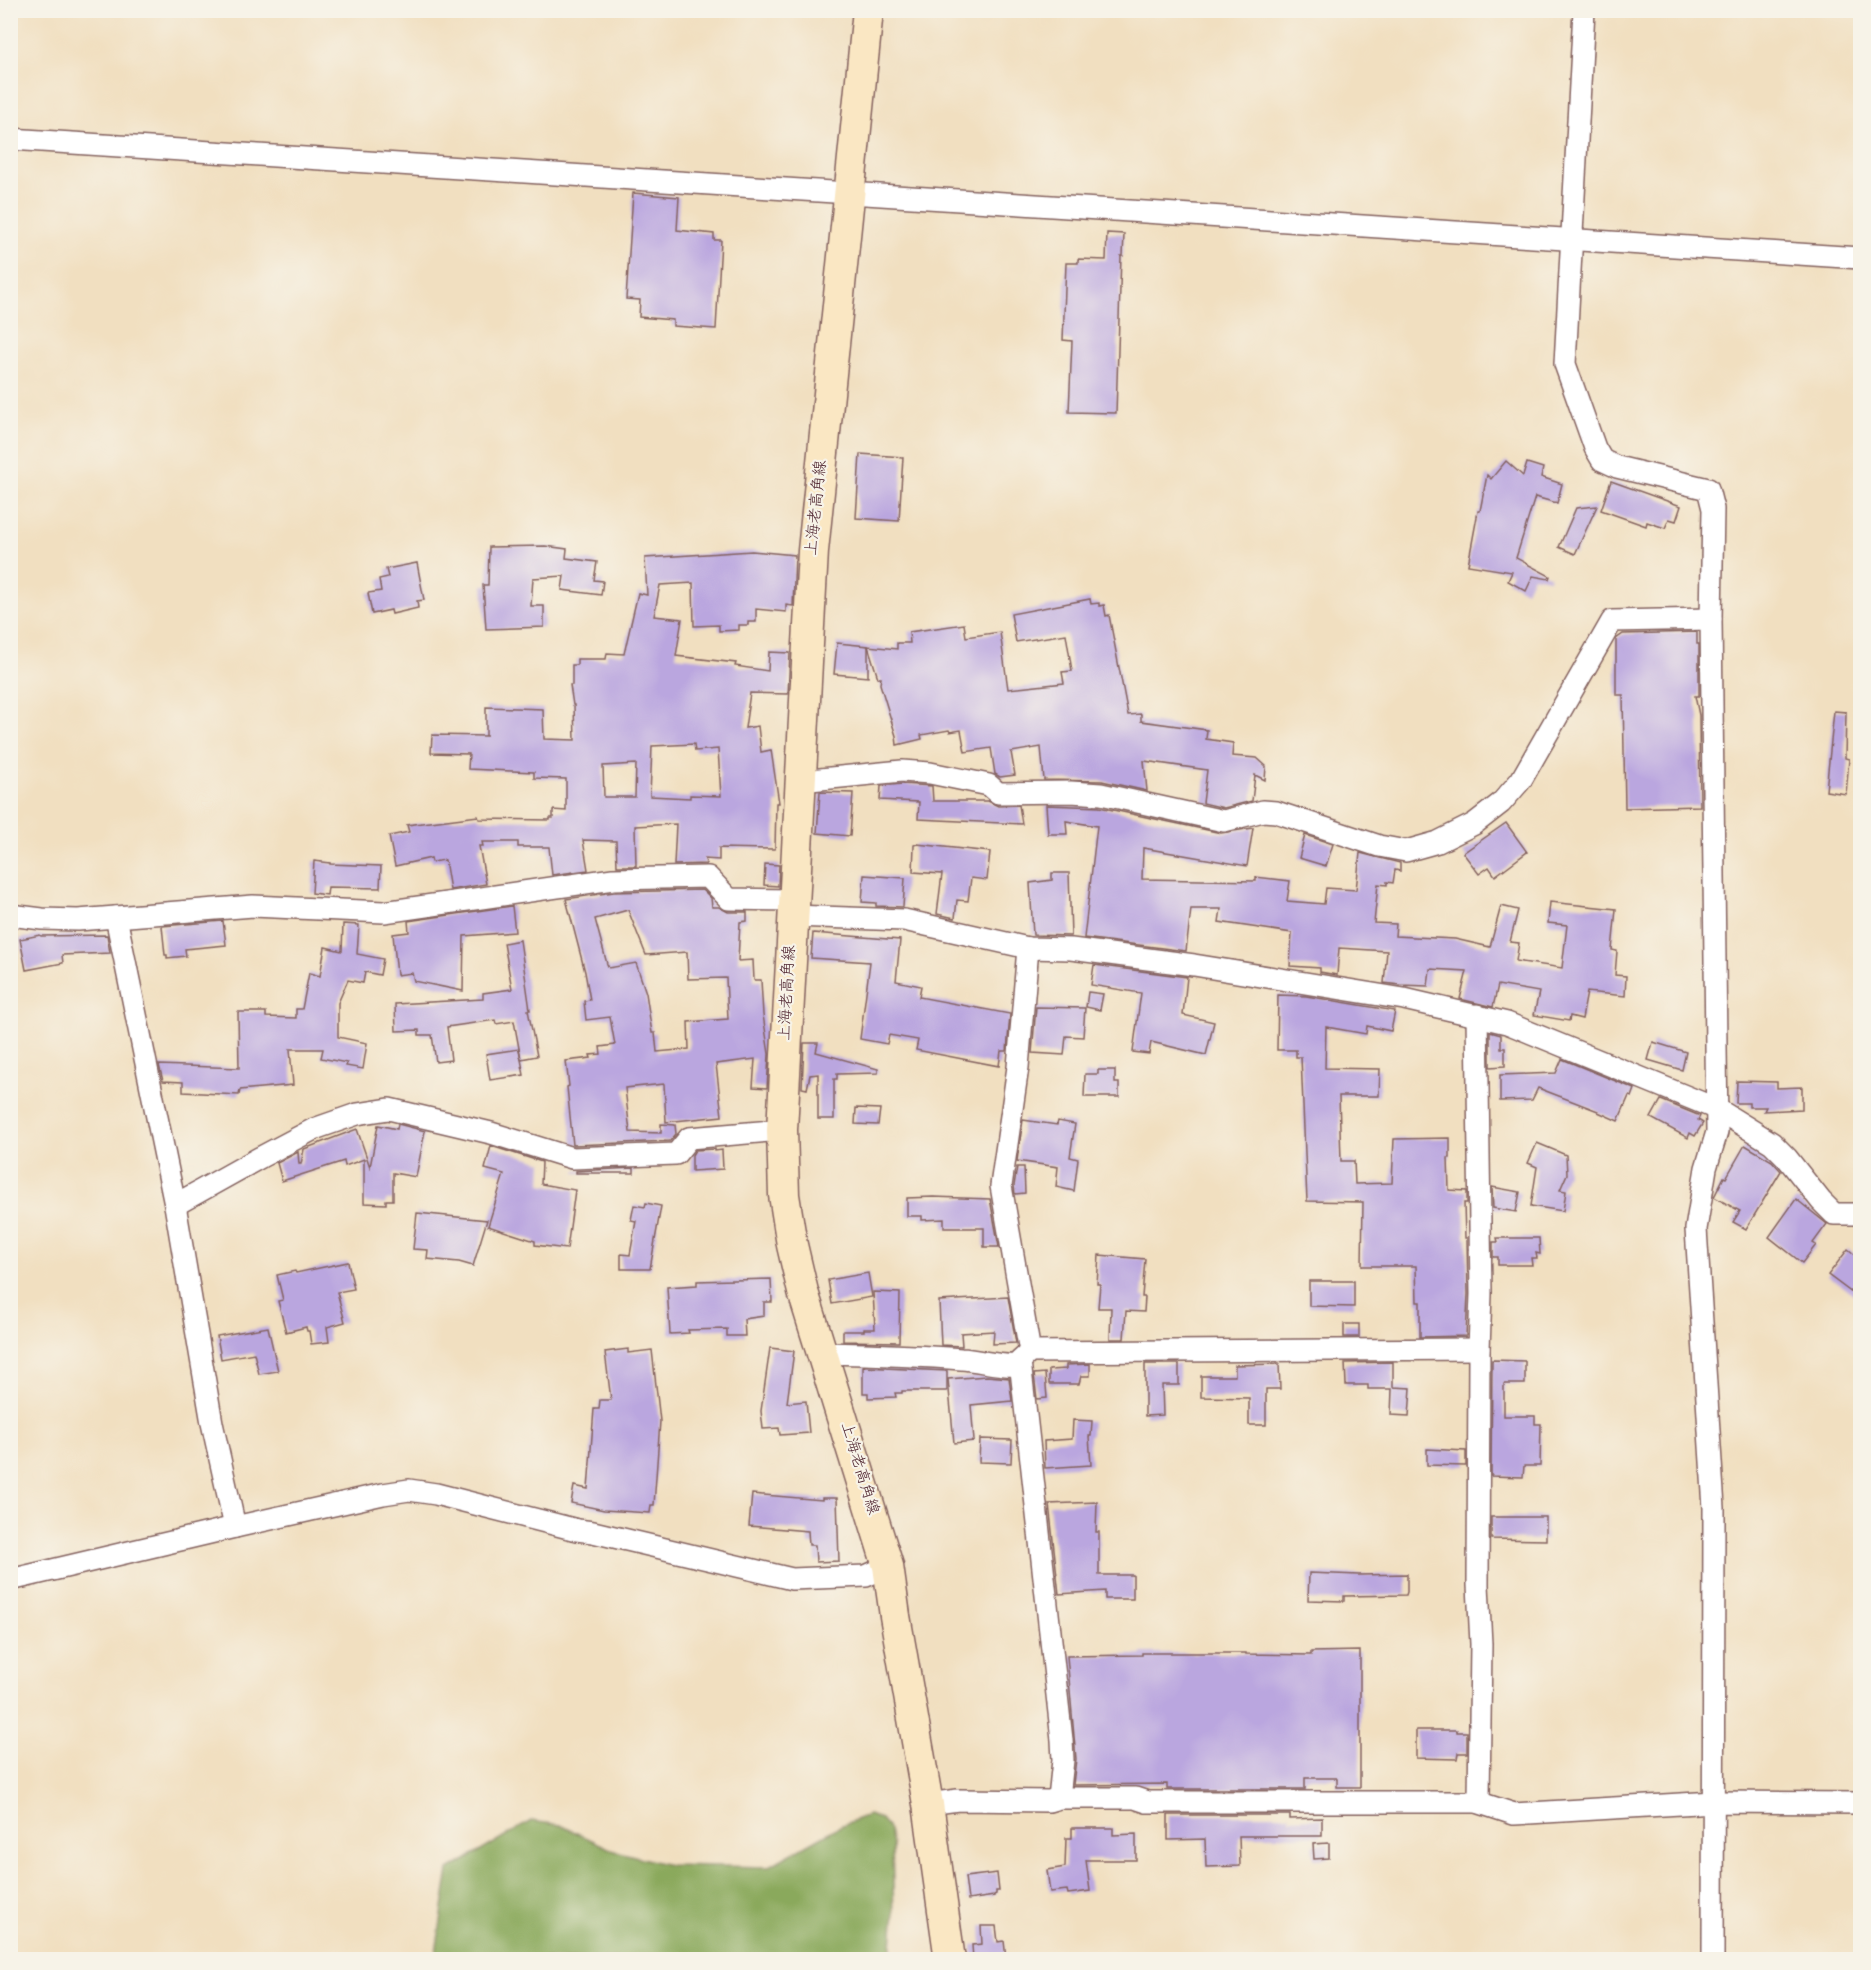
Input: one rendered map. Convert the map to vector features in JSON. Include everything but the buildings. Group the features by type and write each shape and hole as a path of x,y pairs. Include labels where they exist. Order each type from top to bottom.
{"main road":[{"name":"上海老高角線","path":"868,10 813,551 782,1130 784,1195 803,1292 888,1566 928,1804 950,1959"}],"street":[{"path":"1584,10 1565,364 1595,448 1602,460 1617,467 1708,489 1713,510 1711,619 1717,1132 1706,1168 1696,1229 1714,1508 1713,1959"},
{"path":"10,139 1860,258"},
{"path":"800,781 902,771 930,773 989,785 998,793 1101,794 1224,821 1263,811 1276,812 1379,846 1406,851 1438,842 1474,824 1501,803 1521,780 1612,621 1711,619"},
{"path":"10,915 78,920 253,906 384,912 625,879 708,878 729,899 904,920 1028,948 1071,949 1194,965 1404,999 1507,1023 1717,1109 1772,1143 1834,1214 1860,1214"},
{"path":"116,917 175,1205 212,1423 235,1527"},
{"path":"1028,948 1018,1067 1001,1186 1025,1359 1062,1740 1063,1760 1059,1798"},
{"path":"1477,1015 1481,1294 1478,1585 1481,1644 1479,1798 1477,1802"},
{"path":"175,1205 314,1129 357,1114 389,1109 491,1133 572,1158 676,1154 689,1138 782,1130"},
{"path":"821,1353 968,1359 1012,1366 1025,1359 1479,1350"},
{"path":"10,1580 235,1527 409,1490 436,1494 577,1530 792,1579 866,1576 888,1566"},
{"path":"928,1804 958,1800 1049,1801 1059,1798 1135,1798 1147,1802 1477,1802 1514,1814 1714,1802 1860,1803"}],"green space":[{"path":"868,1815 881,1819 889,1830 892,1844 894,1920 891,1959 435,1959 449,1870 531,1821 560,1825 615,1851 669,1865 768,1867 842,1825"}]}
